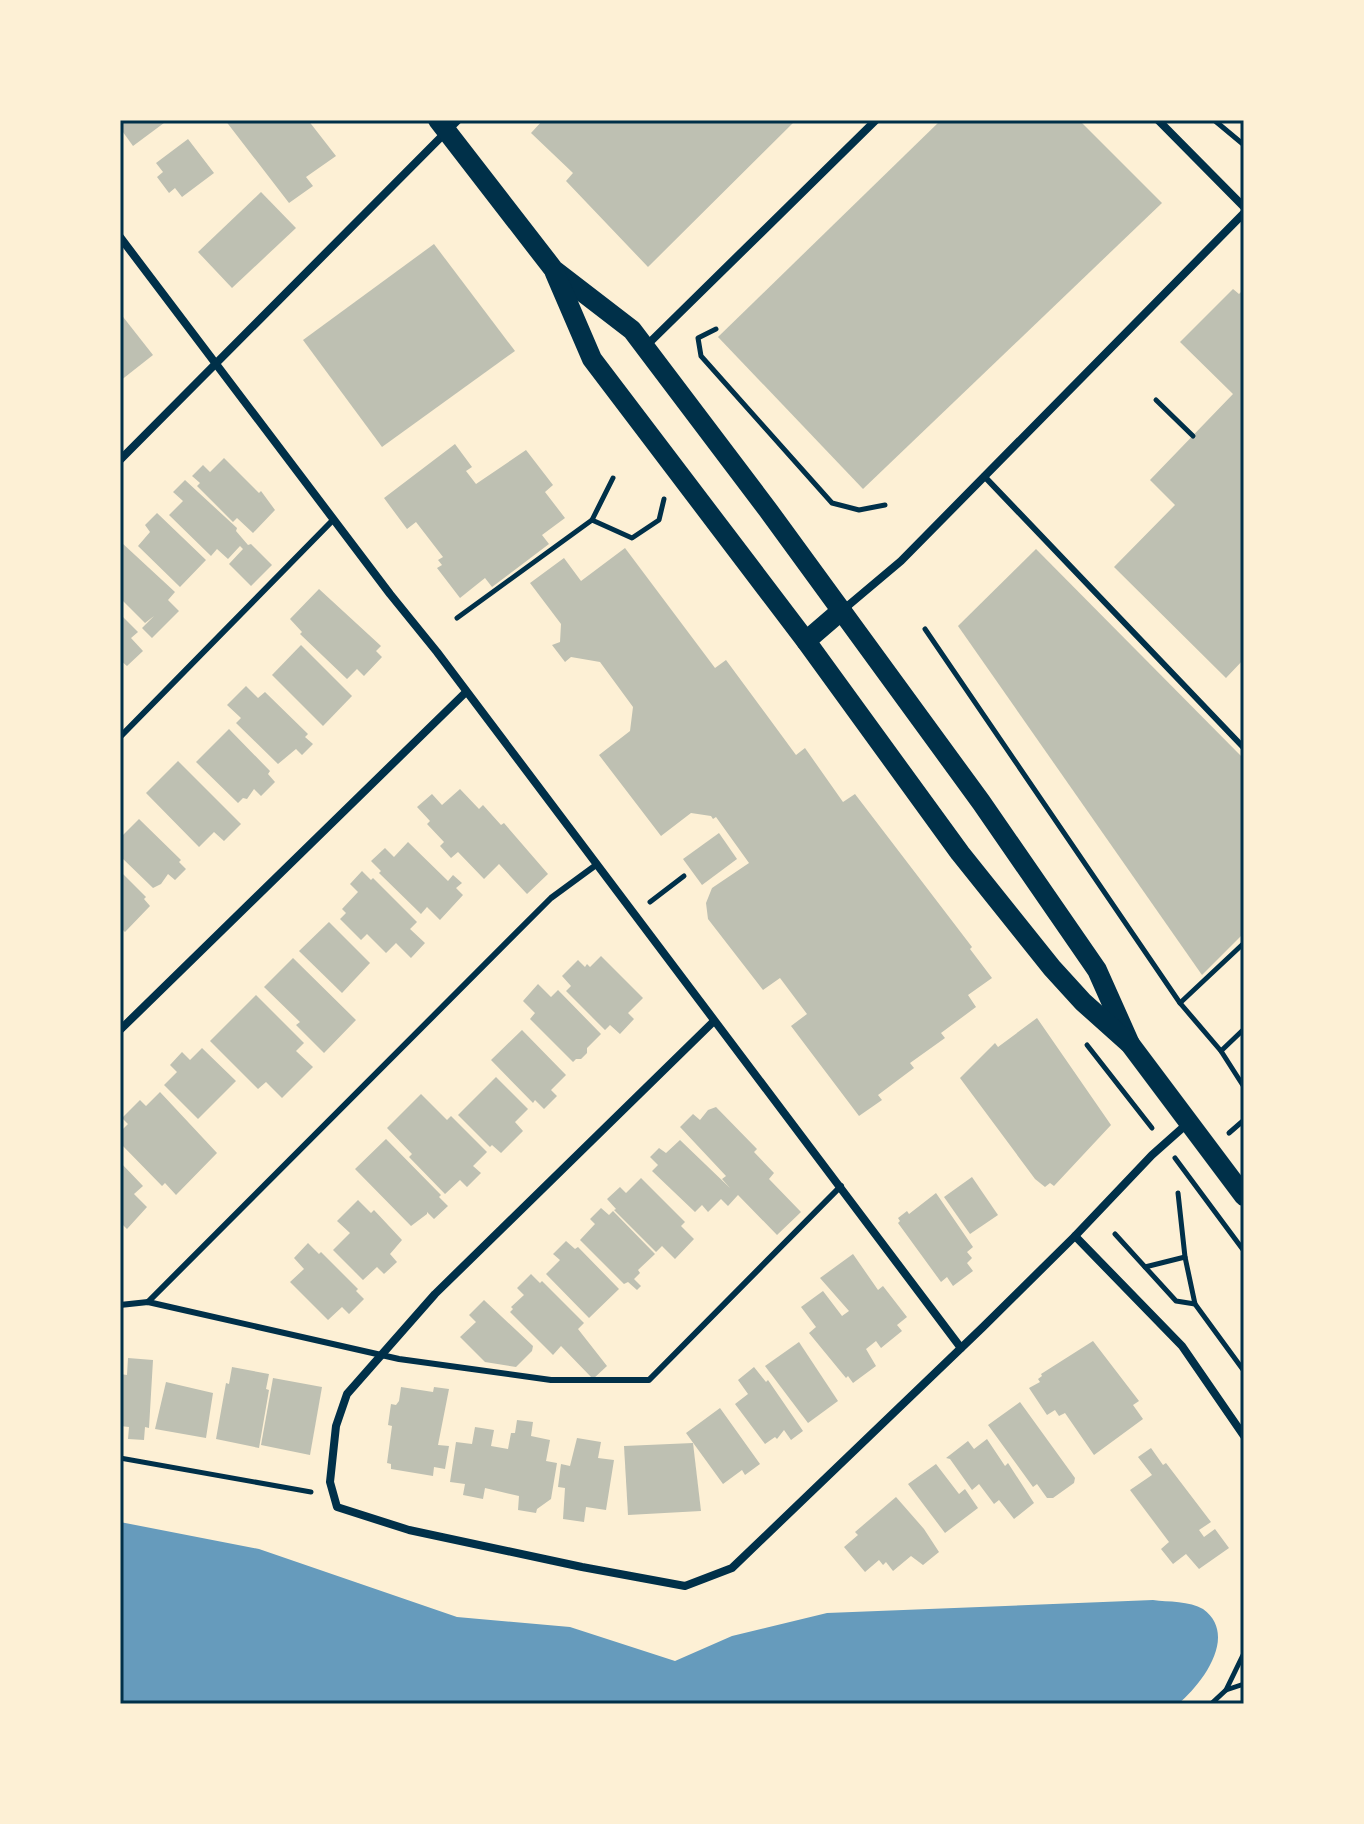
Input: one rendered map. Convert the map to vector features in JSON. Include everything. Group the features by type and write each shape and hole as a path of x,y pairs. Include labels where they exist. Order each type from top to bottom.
{"main road":[{"path":"448,124 554,270 592,359 806,641 960,853 1083,1002 1130,1044 1244,1196"},
{"path":"554,270 632,330 842,610 981,802 1097,970 1130,1044"},
{"path":"806,641 842,610"}],"street":[{"path":"645,347 876,120"},
{"path":"842,610 901,561 1244,210 1158,120"},
{"path":"120,460 448,124"},
{"path":"120,237 961,1348"},
{"path":"120,1030 466,692"},
{"path":"713,1022 435,1294 347,1394 336,1426 330,1482 337,1507 409,1530 685,1586 732,1568 961,1348 1152,1155 1189,1122"},
{"path":"1075,1236 1182,1346 1244,1436"}],"lane":[{"path":"984,476 1244,748"},
{"path":"120,737 333,520"},
{"path":"148,1302 551,898 596,865"},
{"path":"120,1305 148,1302 399,1359 551,1380 649,1380 841,1186"}],"path":[{"path":"1214,120 1244,145"},
{"path":"716,329 698,338 701,356 802,473 832,503 859,510 885,505"},
{"path":"1156,400 1193,436"},
{"path":"457,618 592,520 613,478"},
{"path":"592,520 632,538 659,520 664,499"},
{"path":"925,629 1180,1003 1221,1051 1244,1087"},
{"path":"633,914 684,876"},
{"path":"1180,1003 1244,943"},
{"path":"1221,1051 1244,1029"},
{"path":"1192,1181 1244,1251"},
{"path":"1178,1193 1185,1257 1195,1304 1244,1371"},
{"path":"1115,1234 1176,1301 1195,1304"},
{"path":"1145,1267 1185,1257"},
{"path":"120,1458 307,1490 337,1507"},
{"path":"1211,1704 1226,1690 1244,1653"},
{"path":"1226,1690 1244,1684"}],"water":[{"path":"120,1522 259,1549 457,1617 570,1627 675,1661 732,1636 827,1613 1153,1600 1185,1603 1203,1609 1218,1632 1217,1645 1206,1672 1178,1704 120,1704"}],"building":[{"path":"120,120 168,120 133,146 120,128"},
{"path":"225,120 308,120 336,156 306,177 313,186 289,203"},
{"path":"543,120 796,120 648,267 566,181 573,173 531,133"},
{"path":"941,120 1079,120 1162,203 863,489 718,337"},
{"path":"188,139 214,173 182,197 175,188 169,193 157,177 163,172 156,163"},
{"path":"261,192 296,228 232,288 198,252"},
{"path":"434,244 515,351 382,447 303,340"},
{"path":"1233,289 1239,294 1244,289 1244,659 1226,678 1114,567 1175,505 1150,480 1233,394 1180,342"},
{"path":"120,313 153,355 120,381"},
{"path":"455,444 472,467 466,471 476,484 526,450 553,485 545,492 565,518 542,535 549,544 492,587 485,578 460,598 437,568 442,565 438,560 443,557 416,522 407,529 384,498"},
{"path":"224,458 259,493 261,491 275,510 253,533 237,518 233,522 197,486 200,483 192,476 203,465 210,472"},
{"path":"185,480 237,528 236,531 248,545 251,544 272,565 251,586 229,564 243,549 240,546 228,559 217,549 211,556 169,515 183,501 173,492"},
{"path":"157,513 206,560 180,587 138,546 150,532 145,525"},
{"path":"122,543 175,592 168,600 179,611 152,638 142,628 154,616 145,623 120,598"},
{"path":"625,548 715,668 726,660 796,755 805,748 843,802 855,794 972,947 970,949 992,978 968,995 976,1007 941,1033 945,1038 910,1063 914,1068 878,1095 882,1100 859,1116 791,1026 807,1014 780,978 763,990 708,919 706,903 712,888 749,863 716,817 713,819 691,813 661,836 599,755 630,731 633,707 600,662 571,657 565,662 552,645 560,642 561,624 530,583 564,558 581,581"},
{"path":"1036,549 1244,759 1244,933 1202,975 958,626"},
{"path":"319,589 381,646 376,651 382,657 364,676 357,669 347,679 300,634 302,632 290,619"},
{"path":"120,614 138,632 131,638 143,651 127,666 120,660"},
{"path":"301,645 352,696 323,726 272,675"},
{"path":"246,686 258,698 265,692 308,734 305,737 313,744 302,755 296,749 278,764 236,723 241,718 227,705"},
{"path":"229,729 270,771 268,774 275,782 261,796 254,789 247,799 243,798 238,803 196,762"},
{"path":"178,761 241,824 224,841 214,832 199,847 146,793"},
{"path":"460,789 479,809 483,805 501,825 504,823 548,874 527,894 499,864 484,879 458,852 451,858 440,846 444,842 427,824 430,821 417,807 432,794 442,805"},
{"path":"139,819 181,860 179,862 186,869 175,880 168,874 161,884 153,888 120,856 120,838"},
{"path":"719,833 737,859 702,885 683,859"},
{"path":"408,842 448,881 453,875 462,883 456,888 463,895 440,920 427,907 421,914 379,873 381,871 371,861 385,848 394,857"},
{"path":"120,871 146,897 144,899 150,906 125,932 120,927"},
{"path":"362,871 417,922 410,929 425,943 411,958 396,943 386,953 367,934 361,940 340,919 346,913 342,909 358,892 350,884"},
{"path":"329,922 370,963 342,993 299,951"},
{"path":"601,956 643,998 628,1013 634,1019 620,1034 610,1025 605,1030 566,991 571,986 562,976 578,960 585,967 587,964 590,967"},
{"path":"293,958 356,1020 324,1053 296,1025 300,1022 264,987"},
{"path":"538,984 551,997 558,990 601,1034 581,1059 573,1062 530,1019 535,1013 523,1001"},
{"path":"256,995 304,1043 296,1051 313,1067 282,1098 266,1082 258,1089 210,1041"},
{"path":"1037,1018 1111,1125 1054,1186 1050,1183 1045,1187 1035,1179 960,1078 995,1043 998,1047"},
{"path":"522,1030 566,1075 551,1090 557,1096 544,1109 535,1100 533,1103 491,1060"},
{"path":"202,1048 236,1081 198,1119 164,1085 177,1072 170,1065 182,1052 190,1060"},
{"path":"496,1077 528,1109 515,1122 523,1131 501,1153 492,1145 490,1147 458,1115"},
{"path":"160,1092 217,1153 176,1195 165,1183 162,1186 120,1143 120,1132 128,1124 122,1118 140,1100 146,1106"},
{"path":"421,1094 447,1120 451,1116 487,1152 473,1166 481,1173 467,1187 460,1180 445,1194 409,1157 412,1154 387,1128"},
{"path":"716,1107 757,1149 754,1152 774,1173 769,1179 801,1212 777,1235 738,1195 728,1206 721,1199 708,1212 702,1205 695,1212 652,1171 658,1165 650,1157 659,1148 666,1153 680,1140 730,1188 722,1179 726,1176 680,1127 693,1114 700,1120 708,1110"},
{"path":"386,1139 448,1206 434,1219 427,1212 411,1226 355,1169"},
{"path":"120,1162 143,1186 134,1194 147,1207 127,1229 122,1224 120,1226"},
{"path":"972,1177 998,1215 970,1234 944,1197"},
{"path":"641,1178 685,1222 681,1226 694,1239 675,1259 662,1246 656,1252 607,1199 620,1187 626,1193"},
{"path":"936,1193 973,1247 967,1252 972,1258 967,1263 973,1271 953,1286 947,1277 941,1282 898,1223 898,1218 907,1211 909,1214"},
{"path":"358,1200 371,1213 374,1210 402,1240 390,1254 397,1262 384,1274 377,1267 363,1280 333,1250 350,1233 337,1221"},
{"path":"601,1208 609,1215 613,1211 655,1254 638,1270 640,1273 634,1279 641,1286 637,1290 628,1282 624,1284 580,1240 595,1224 590,1219"},
{"path":"566,1241 575,1249 578,1247 619,1289 589,1318 546,1274 560,1260 553,1254"},
{"path":"308,1243 358,1289 356,1291 364,1299 349,1314 342,1307 328,1320 290,1282 304,1269 294,1258"},
{"path":"853,1254 878,1290 883,1286 907,1317 897,1325 902,1331 881,1348 876,1341 866,1349 876,1366 853,1383 809,1333 816,1327 801,1307 823,1291 842,1316 849,1311 820,1278"},
{"path":"531,1274 584,1323 578,1329 607,1366 593,1379 561,1346 553,1355 510,1312 511,1307 524,1295 517,1288"},
{"path":"484,1300 533,1346 516,1367 485,1362 460,1337 476,1322 469,1315"},
{"path":"1093,1341 1139,1401 1133,1405 1143,1419 1094,1455 1065,1413 1059,1416 1055,1410 1047,1415 1029,1388 1040,1382 1041,1374"},
{"path":"799,1342 838,1401 808,1423 765,1366"},
{"path":"128,1358 153,1360 149,1428 145,1427 144,1440 128,1439 129,1427 120,1426 120,1374 127,1375"},
{"path":"232,1367 269,1374 259,1448 216,1439"},
{"path":"754,1367 766,1382 768,1380 803,1431 791,1440 784,1430 777,1439 775,1437 765,1444 735,1404 748,1394 738,1380"},
{"path":"273,1378 322,1387 310,1455 261,1445"},
{"path":"166,1382 213,1393 206,1438 155,1429"},
{"path":"401,1387 433,1392 434,1387 449,1389 438,1445 449,1446 445,1469 434,1467 433,1476 391,1469 391,1464 387,1463 392,1426 388,1425 391,1404 396,1405 399,1401"},
{"path":"1020,1402 1075,1478 1074,1483 1053,1498 1047,1498 1037,1484 1033,1487 988,1425"},
{"path":"720,1408 760,1464 745,1475 742,1470 723,1484 686,1433"},
{"path":"517,1420 533,1422 531,1436 550,1440 546,1461 557,1463 551,1499 536,1513 518,1510 519,1496 485,1488 483,1499 463,1495 465,1484 450,1482 456,1442 472,1444 475,1427 494,1430 491,1446 508,1449"},
{"path":"577,1438 601,1442 598,1458 614,1460 606,1510 586,1507 584,1522 563,1519 565,1488 558,1487 561,1464 570,1466"},
{"path":"987,1439 1005,1466 1008,1463 1034,1503 1014,1519 999,1500 994,1504 979,1484 972,1490 950,1459 946,1458 968,1441 974,1449"},
{"path":"693,1443 701,1511 628,1515 624,1446"},
{"path":"1151,1448 1211,1522 1199,1530 1204,1537 1215,1529 1229,1548 1199,1569 1186,1554 1173,1564 1161,1549 1169,1542 1130,1490 1152,1475 1138,1457"},
{"path":"936,1464 959,1494 965,1489 978,1508 945,1533 908,1484"},
{"path":"896,1497 939,1552 923,1565 911,1556 893,1571 886,1562 883,1565 879,1560 865,1572 844,1547 858,1535 855,1532"}]}
